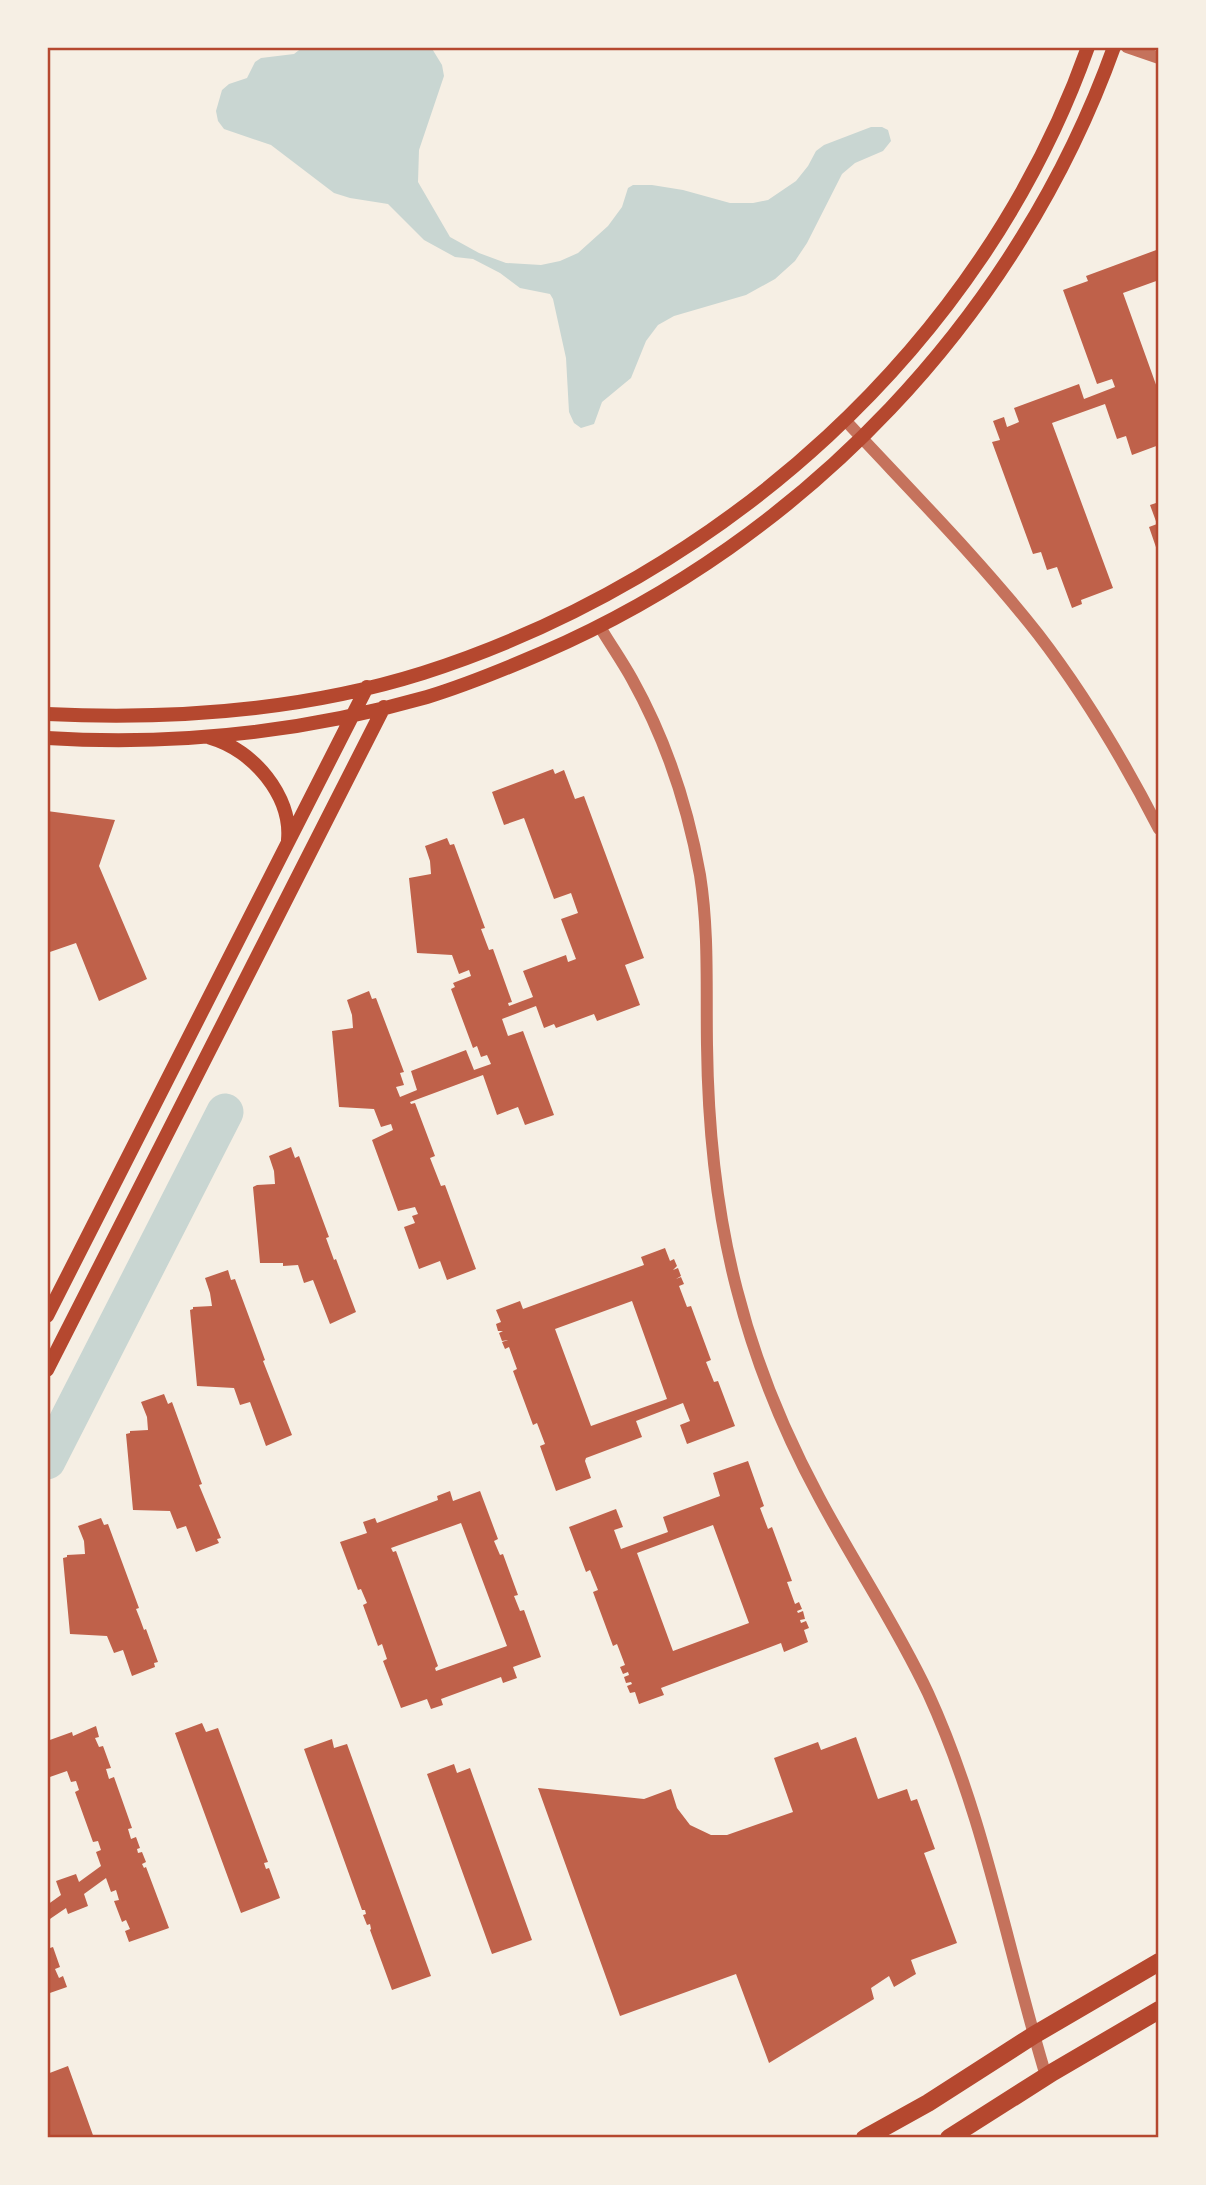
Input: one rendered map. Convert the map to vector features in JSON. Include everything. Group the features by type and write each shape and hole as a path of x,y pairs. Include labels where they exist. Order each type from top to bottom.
{"main road":[{"path":"47,714 154,716 205,713 292,702 367,687 421,673 505,643 588,605 638,578 733,516 804,458 882,383 948,304 998,229 1057,124 1088,47"},
{"path":"47,738 155,740 207,737 295,725 384,707 428,696 494,673 600,626 666,590 747,536 861,439 900,399 967,319 1026,231 1079,134 1114,47"},
{"path":"47,1316 367,687"},
{"path":"47,1370 384,707"},
{"path":"207,737 230,745 245,755 270,782 287,817 288,844"},
{"path":"865,2138 928,2103 1034,2035 1159,1962"},
{"path":"949,2138 1046,2076 1159,2010"}],"street":[{"path":"1127,47 1159,58"},
{"path":"845,420 994,581 1039,635 1116,750 1159,829"},
{"path":"600,626 633,681 661,739 684,803 691,833 704,909 708,1097 715,1175 727,1249 751,1338 803,1468 913,1662 946,1735 975,1815 1046,2076"}],"shaded area":[{"path":"303,47 431,47 442,65 444,76 419,150 418,182 450,237 479,253 506,263 541,265 578,253 608,226 622,207 628,188 633,185 683,190 730,203 753,203 768,200 796,181 816,151 824,145 871,127 888,130 891,141 883,151 855,163 842,174 807,243 795,261 775,279 746,295 674,316 658,325 646,341 631,378 602,402 594,424 581,428 574,423 569,412 566,358 550,294 520,288 500,273 473,259 455,257 424,240 388,204 334,193 271,145 224,129 218,121 216,111 222,90 229,84 247,78 255,62 261,58 294,54"}],"building":[{"path":"1159,249 1159,280 1123,293 1159,393 1159,445 1132,455 1126,436 1117,439 1105,404 1052,423 1113,588 1081,600 1082,604 1072,608 1057,567 1047,570 1041,552 1033,554 992,442 1000,440 993,421 1004,417 1007,427 1019,422 1014,408 1079,384 1084,399 1115,387 1112,379 1097,384 1063,290 1088,281 1086,276"},
{"path":"1159,502 1158,553 1149,527 1157,524 1150,505"},
{"path":"553,769 555,774 564,770 575,799 584,796 644,958 625,965 640,1005 597,1021 594,1014 556,1028 554,1024 544,1028 536,1006 502,1019 508,1036 523,1031 554,1115 525,1125 518,1107 497,1115 483,1075 410,1102 415,1103 435,1156 430,1158 441,1186 445,1185 476,1269 447,1280 440,1261 419,1269 404,1227 415,1223 412,1216 418,1214 415,1207 398,1211 372,1140 393,1130 391,1124 381,1127 374,1109 339,1107 332,1031 353,1028 347,1000 369,991 372,999 376,998 404,1072 400,1073 404,1085 396,1087 400,1097 417,1090 411,1071 466,1050 474,1070 491,1064 487,1055 481,1057 477,1046 473,1048 451,989 455,987 453,983 471,976 469,970 459,974 452,955 417,953 409,878 431,874 425,846 447,838 450,845 454,844 485,928 481,929 489,950 493,949 512,1002 508,1003 509,1006 533,997 523,971 566,955 568,962 576,959 561,919 578,913 571,893 554,899 524,818 504,825 492,792"},
{"path":"47,811 115,820 99,866 147,979 99,1001 76,943 47,953"},
{"path":"291,1147 295,1158 299,1156 329,1237 326,1238 334,1260 336,1259 356,1312 330,1324 313,1280 304,1283 298,1265 260,1263 253,1187 275,1184 269,1156"},
{"path":"665,1248 670,1261 674,1259 677,1266 673,1270 678,1268 681,1276 676,1279 681,1277 684,1284 679,1286 687,1307 691,1306 711,1360 706,1362 714,1382 718,1381 735,1426 687,1444 680,1425 690,1421 683,1403 636,1421 642,1437 586,1458 591,1478 556,1491 540,1446 545,1444 537,1423 533,1425 513,1371 517,1369 509,1347 505,1349 502,1342 508,1340 502,1341 499,1333 503,1331 498,1331 496,1324 501,1322 496,1310 520,1301 523,1309 644,1265 641,1257","holes":["632,1301 667,1399 591,1426 555,1329"]},
{"path":"228,1270 231,1280 235,1279 292,1435 266,1446 250,1402 240,1405 234,1388 197,1386 190,1310 193,1307 212,1306 205,1278"},
{"path":"164,1394 168,1404 172,1402 202,1484 199,1485 221,1538 217,1539 219,1543 196,1552 186,1526 177,1529 170,1511 133,1510 126,1434 130,1431 148,1430 147,1417 141,1402"},
{"path":"748,1461 764,1506 760,1508 768,1529 772,1527 792,1581 787,1582 795,1604 799,1602 802,1609 797,1611 803,1611 805,1619 800,1620 801,1623 806,1621 809,1628 804,1630 808,1642 784,1652 781,1643 661,1688 664,1695 639,1704 635,1692 630,1693 627,1686 632,1684 626,1683 624,1677 629,1675 628,1672 623,1674 620,1667 625,1665 617,1644 613,1646 593,1592 598,1590 590,1570 586,1572 569,1527 616,1509 623,1527 614,1530 621,1549 668,1532 663,1517 720,1496 713,1473","holes":["713,1525 749,1623 673,1651 637,1553"]},
{"path":"450,1491 453,1501 480,1491 498,1539 494,1541 500,1555 503,1554 518,1595 514,1596 520,1611 524,1610 541,1657 513,1667 517,1678 503,1683 501,1677 441,1699 443,1705 431,1709 427,1699 401,1708 383,1661 387,1659 382,1644 378,1646 363,1605 367,1603 361,1589 358,1590 340,1542 367,1533 363,1522 375,1518 377,1523 438,1500 437,1496","holes":["461,1523 507,1646 436,1671 438,1666 396,1551 393,1552 391,1548"]},
{"path":"101,1518 104,1525 108,1524 139,1608 136,1609 158,1662 154,1663 155,1667 132,1676 123,1650 114,1653 107,1636 70,1634 63,1558 67,1555 85,1554 84,1541 78,1526"},
{"path":"202,1723 206,1732 218,1728 268,1862 264,1863 266,1869 269,1868 280,1898 241,1913 175,1733"},
{"path":"96,1726 99,1737 95,1738 99,1747 103,1746 111,1768 106,1769 109,1779 114,1777 132,1828 128,1829 131,1839 136,1837 140,1848 137,1849 138,1853 142,1852 146,1862 142,1864 146,1867 169,1928 129,1942 125,1931 130,1929 126,1920 122,1922 114,1901 119,1900 116,1890 111,1892 106,1878 84,1894 88,1906 68,1914 66,1908 47,1921 47,1905 61,1895 56,1881 76,1874 79,1882 101,1866 96,1852 101,1850 98,1841 93,1842 75,1792 79,1790 76,1781 71,1782 67,1771 47,1778 47,1741 72,1732 73,1736"},
{"path":"856,1737 878,1799 907,1789 911,1801 917,1799 935,1849 924,1853 957,1943 911,1960 916,1974 894,1987 889,1976 871,1988 874,1999 769,2063 736,1974 620,2016 538,1788 644,1799 671,1789 677,1808 690,1825 711,1835 727,1835 793,1812 774,1758 818,1742 821,1750"},
{"path":"332,1739 334,1748 347,1744 431,1976 392,1990 304,1749"},
{"path":"454,1764 457,1773 470,1768 532,1940 492,1954 427,1774"},
{"path":"53,1947 60,1967 55,1969 59,1978 63,1976 67,1987 47,1994 47,1949"},
{"path":"68,2066 94,2138 47,2138 47,2074"}],"waterway":[{"path":"47,1461 225,1112"}]}
